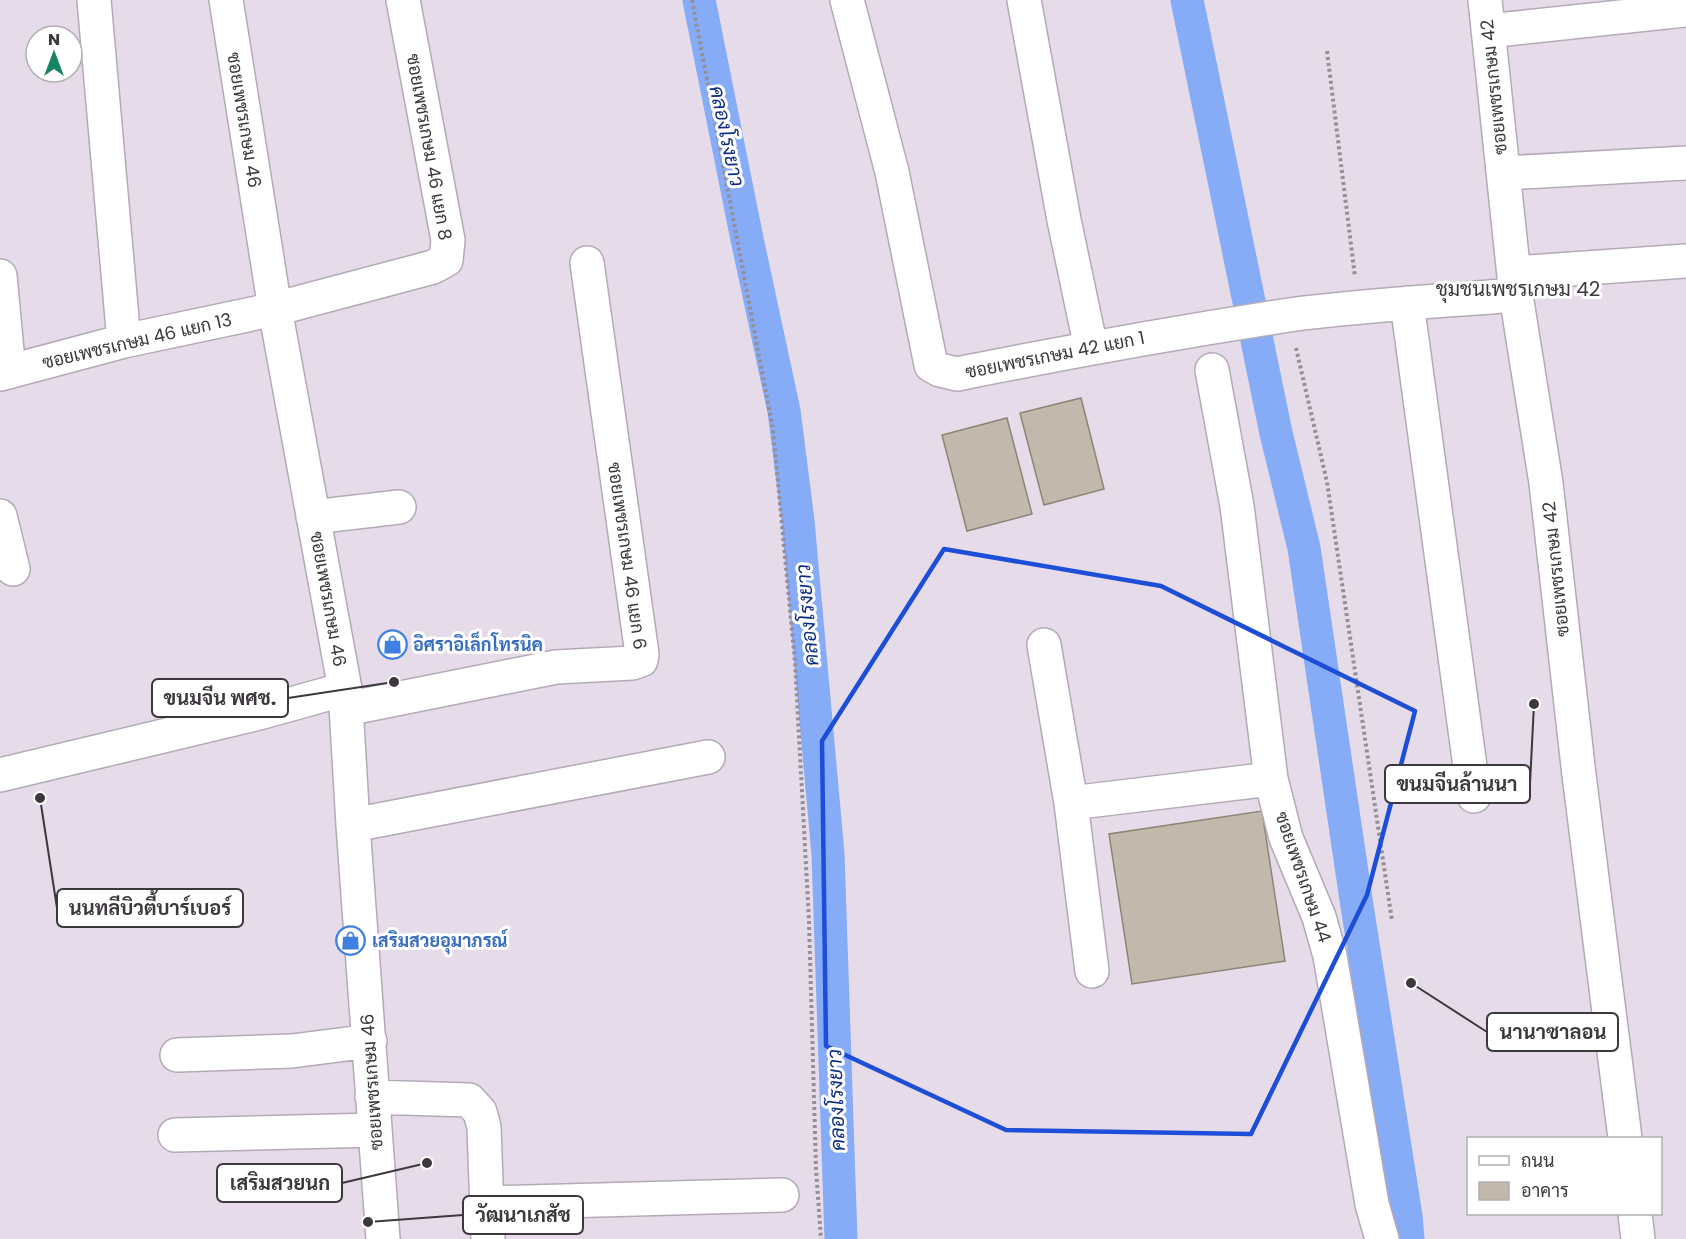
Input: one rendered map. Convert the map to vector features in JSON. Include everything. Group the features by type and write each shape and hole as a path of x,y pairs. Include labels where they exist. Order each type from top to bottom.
{"street":[{"path":"94,0 124,341"},
{"name":"ซอยเพชรเกษม 46","path":"225,0 275,309 345,699 352,825 370,1041 383,1239"},
{"name":"ซอยเพชรเกษม 46 แยก 8","path":"275,309 433,267 446,260 448,240 403,0"},
{"name":"ซอยเพชรเกษม 42 แยก 1","path":"847,0 892,172 931,365 940,370 957,374 1091,348 1280,317 1407,303 1516,284 1686,261"},
{"path":"1024,0 1064,219 1091,348"},
{"path":"1486,15 1686,10"},
{"name":"ซอยเพชรเกษม 42","path":"1486,15 1516,284 1546,483 1579,775 1625,1137"},
{"path":"1504,173 1686,163"},
{"name":"ซอยเพชรเกษม 46 แยก 6","path":"345,699 556,667 632,663 641,660 587,263"},
{"path":"0,276 5,373"},
{"path":"1407,303 1474,796"},
{"name":"ซอยเพชรเกษม 46 แยก 13","path":"5,373 124,341 275,309"},
{"name":"ซอยเพชรเกษม 44","path":"1212,370 1237,506 1271,779 1286,838 1319,917 1330,956 1372,1204 1382,1239"},
{"path":"313,517 399,507"},
{"path":"0,516 14,570"},
{"path":"1044,645 1071,803 1092,971"},
{"path":"0,775 259,713 345,699"},
{"path":"352,825 708,757"},
{"path":"1071,803 1271,779"},
{"path":"177,1055 292,1051 370,1041"},
{"path":"372,1096 469,1100 480,1112 484,1127 488,1239"},
{"path":"175,1135 375,1130"},
{"path":"487,1203 782,1195"},
{"path":"1635,1215 1638,1239"}],"path":[{"path":"692,0 773,430 795,674 809,921 816,1169 821,1239"},
{"path":"1327,51 1359,307"},
{"path":"1280,317 1327,482 1392,921"}],"highlighted area":[{"path":"944,549 1161,586 1415,711 1367,895 1251,1134 1006,1130 826,1046 822,741"}],"building":[{"path":"1081,398 1104,489 1044,505 1020,413"},
{"path":"1007,418 1032,514 967,531 942,435"},
{"path":"1262,811 1285,961 1132,984 1109,834"}],"waterway":[{"name":"คลองโรงยาว","path":"699,0 784,411 798,521 828,854 841,1239"},
{"path":"1187,0 1276,433 1304,548 1408,1239"}],"place":[{"name":"อิศราอิเล็กโทรนิค","path":"392,645"},
{"name":"ขนมจีน พศช.","path":"394,682"},
{"name":"ขนมจีนล้านนา","path":"1534,704"},
{"name":"นนทลีบิวตี้บาร์เบอร์","path":"40,798"},
{"name":"เสริมสวยอุมาภรณ์","path":"351,941"},
{"name":"นานาซาลอน","path":"1411,983"},
{"name":"เสริมสวยนก","path":"427,1163"},
{"name":"วัฒนาเภสัช","path":"368,1222"}],"district":[{"name":"ชุมชนเพชรเกษม 42","path":"1518,289"}]}
